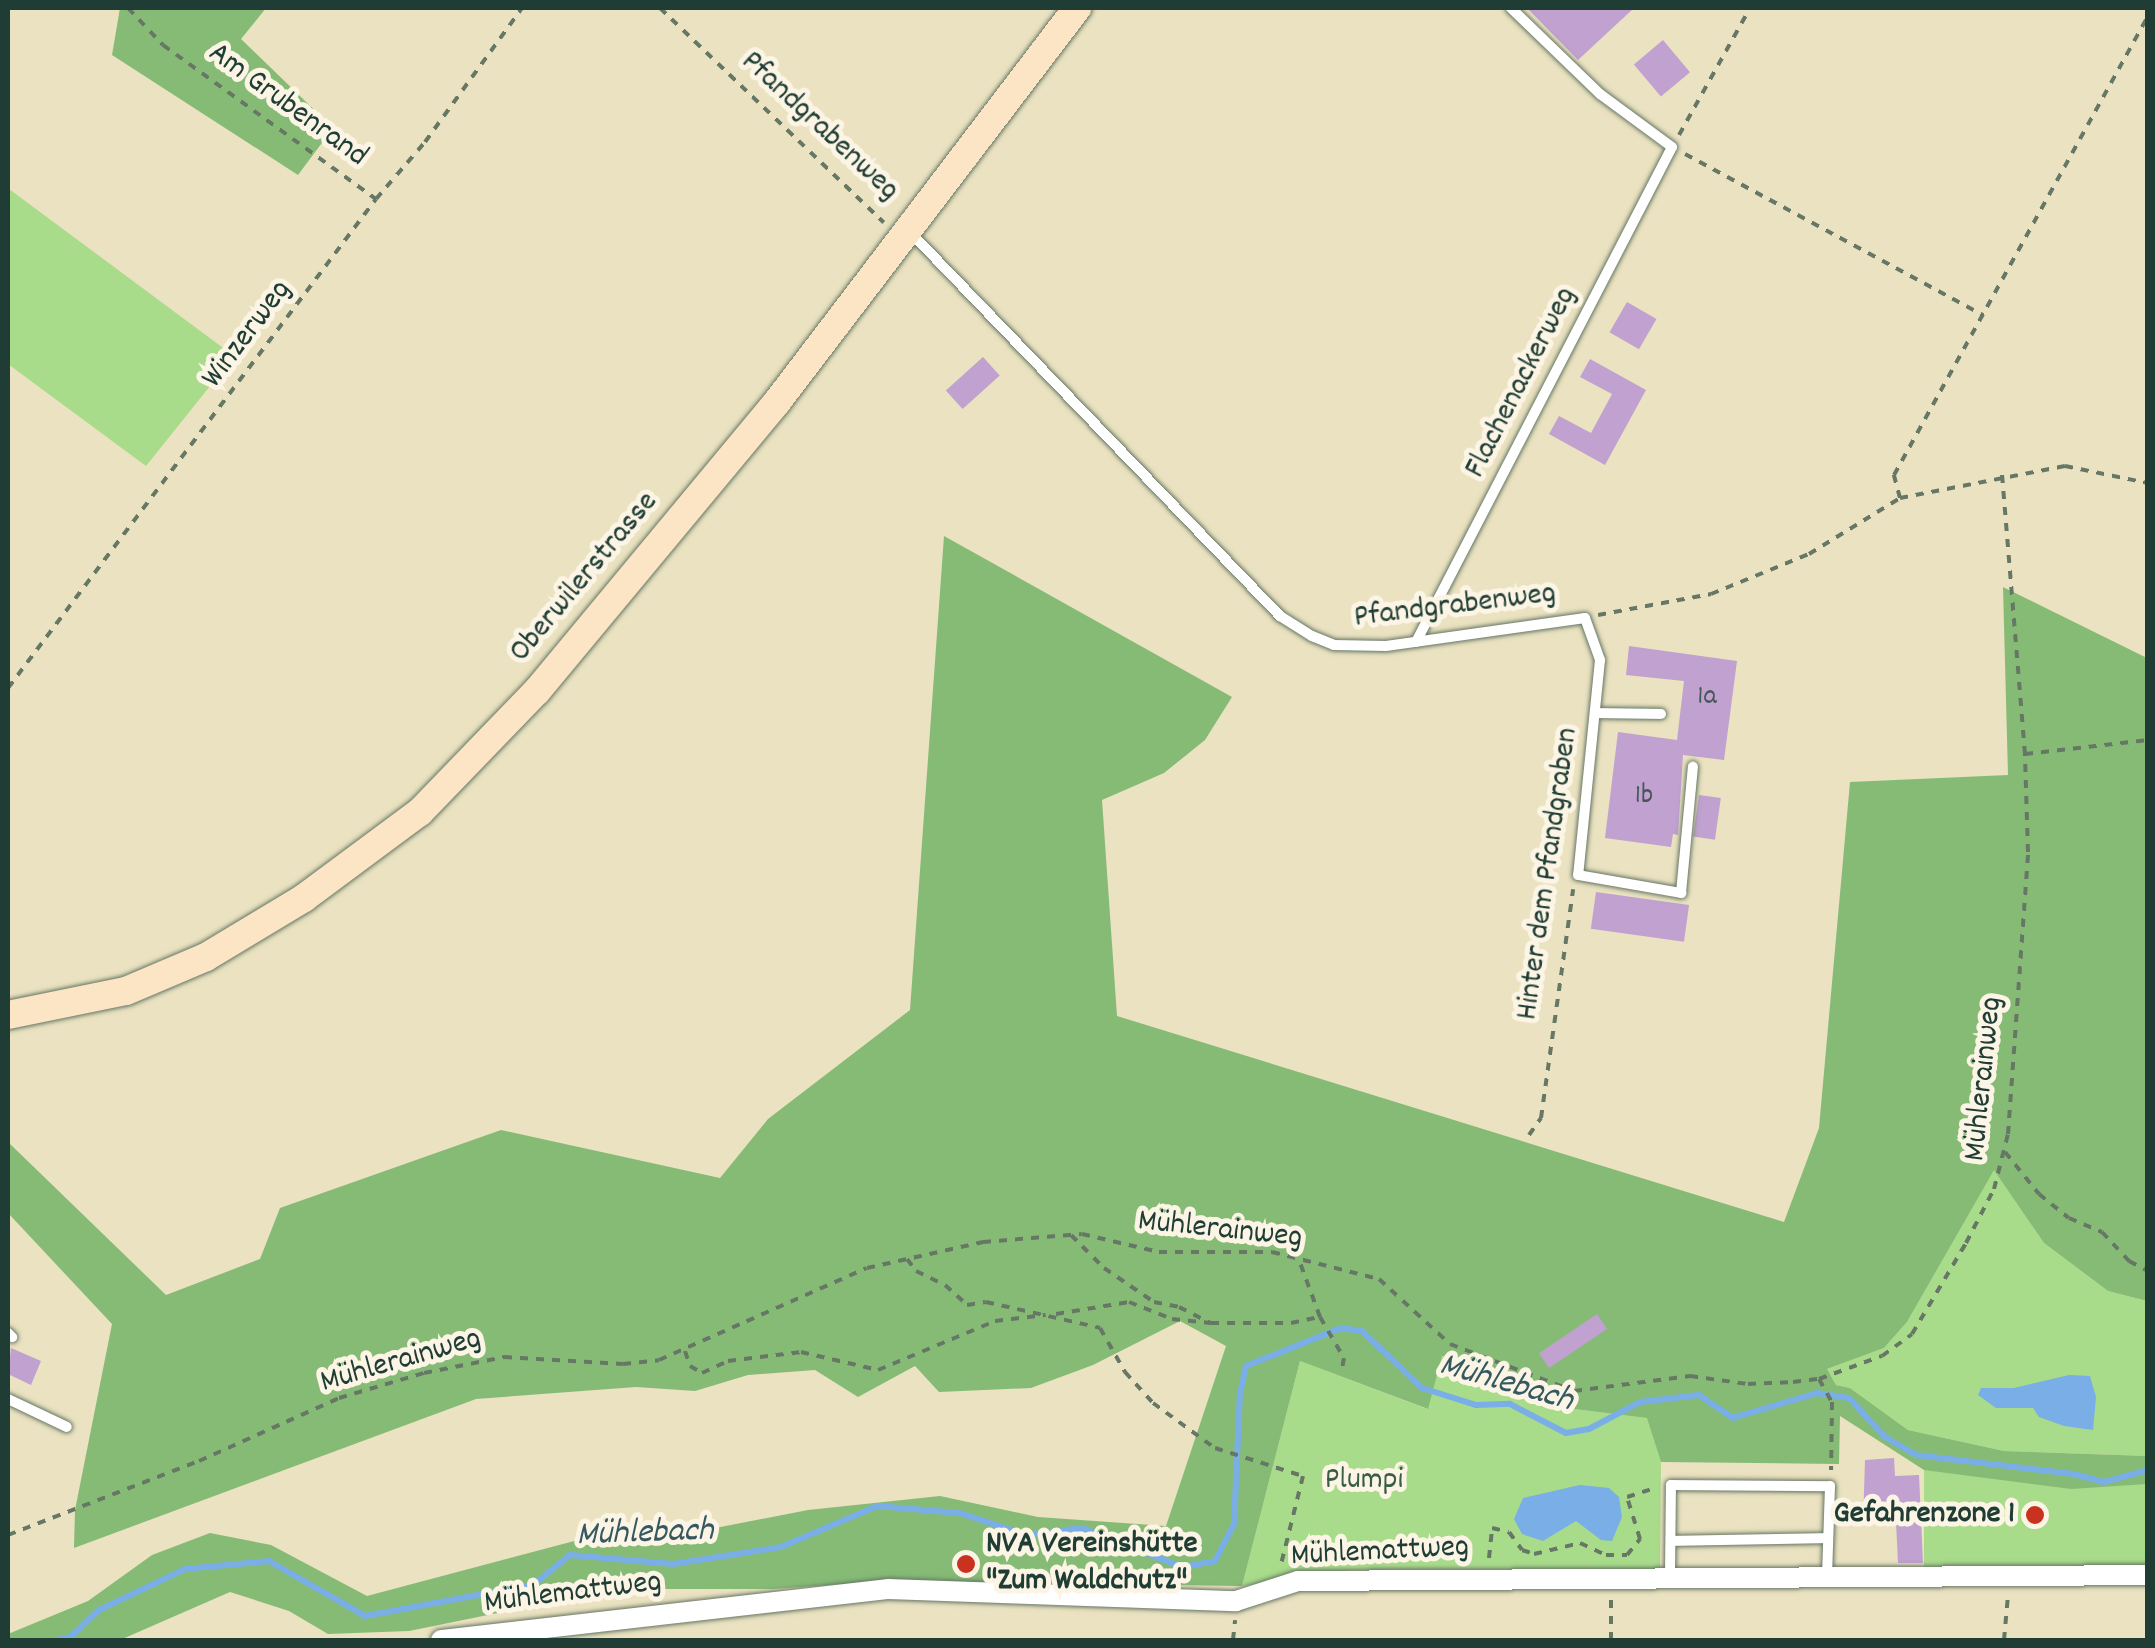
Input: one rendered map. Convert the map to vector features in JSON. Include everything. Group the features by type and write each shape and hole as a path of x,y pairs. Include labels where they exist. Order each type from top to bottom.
{"street":[{"name":"Oberwilerstrasse","path":"8,1015 126,991 206,956 304,898 420,812 538,692 777,402 1077,8"},
{"name":"Mühlemattweg","path":"440,1640 888,1589 1236,1600 1298,1580 2148,1576"}],"lane":[{"path":"1511,8 1600,94 1672,148"},
{"name":"Flachenackerweg","path":"1416,642 1672,148"},
{"name":"Pfandgrabenweg","path":"905,235 1280,616 1334,644 1360,648 1585,618"},
{"name":"Hinter dem Pfandgraben","path":"1578,875 1598,713 1600,660 1585,618"},
{"path":"1598,713 1661,714"},
{"path":"1578,875 1681,893 1693,767"},
{"path":"8,1400 67,1427"},
{"path":"1670,1576 1671,1485 1830,1486 1827,1575"},
{"path":"1670,1541 1828,1538"}],"path":[{"name":"Am Grubenrand","path":"128,8 164,45 376,199"},
{"name":"Winzerweg","path":"8,688 522,8"},
{"name":"Pfandgrabenweg","path":"660,8 905,235"},
{"path":"1750,8 1672,148 1983,315"},
{"path":"1900,498 1894,475 2148,16"},
{"name":"Pfandgrabenweg","path":"1585,618 1711,594 1809,554 1900,498 2002,475 2065,466 2148,483"},
{"name":"Mühlerainweg","path":"8,1535 199,1461 339,1398 504,1357 623,1364 684,1351 867,1268 983,1242 1071,1235 1159,1252 1272,1252 1379,1279 1450,1344 1574,1392 1690,1376 1748,1384 1820,1379 1882,1356 1912,1334 1994,1189 2004,1152 2028,852 2025,754 2002,475"},
{"path":"2025,754 2148,740"},
{"name":"Hinter dem Pfandgraben","path":"1529,1135 1541,1118 1568,900 1578,875"},
{"path":"2004,1152 2039,1194 2068,1218 2102,1232 2129,1260 2148,1271"},
{"path":"1071,1235 1104,1268 1154,1302 1180,1307 1211,1323"},
{"path":"907,1259 916,1271 945,1285 967,1305 986,1302 1100,1328 1125,1372 1153,1403 1215,1448 1304,1476 1274,1588"},
{"path":"1299,1259 1320,1317 1344,1358 1341,1373"},
{"path":"684,1351 690,1366 702,1372 728,1361 801,1352 878,1370 995,1321 1129,1302 1172,1319 1211,1323 1291,1323 1320,1317"},
{"path":"1820,1379 1832,1402 1830,1486"},
{"path":"1488,1578 1492,1528 1509,1532 1522,1550 1534,1554 1580,1544 1606,1554 1627,1555 1640,1539 1627,1497 1671,1485"},
{"path":"1611,1576 1612,1640"},
{"path":"2004,1640 2010,1576"}],"green space":[{"path":"120,8 266,8 241,39 333,128 298,175 112,55"},
{"path":"9,189 234,356 146,466 8,364"},
{"path":"944,536 1232,697 1205,740 1164,773 1102,800 1117,1016 1784,1222 1819,1128 1850,782 2008,775 2003,587 2147,658 2147,1301 2108,1291 2044,1243 1994,1170 1907,1322 1884,1348 1827,1369 1836,1385 1850,1388 1908,1430 2004,1451 2147,1456 2147,1484 2071,1489 1924,1470 1840,1416 1839,1464 1661,1462 1647,1418 1566,1408 1442,1356 1428,1409 1300,1361 1242,1586 886,1581 773,1589 615,1589 409,1631 328,1634 289,1611 230,1592 120,1640 8,1640 8,1634 88,1601 152,1555 210,1533 271,1545 367,1596 597,1535 633,1544 808,1510 940,1496 1038,1517 1166,1526 1226,1346 1180,1321 1093,1365 1031,1388 939,1392 915,1366 858,1397 815,1370 748,1375 695,1391 636,1387 476,1399 74,1548 75,1510 112,1324 8,1213 8,1142 166,1295 260,1259 280,1208 501,1130 720,1178 768,1119 910,1010"},
{"path":"1994,1169 2044,1243 2108,1291 2147,1301 2147,1456 2004,1451 1908,1430 1850,1388 1836,1385 1827,1369 1884,1348 1907,1322"},
{"name":"Plumpi","path":"1441,1356 1566,1408 1648,1418 1661,1462 1660,1569 1352,1570 1242,1586 1300,1361 1427,1409"},
{"name":"Gefahrenzone 1","path":"1924,1469 2147,1469 2147,1572 1924,1572"}],"water":[{"path":"2069,1375 2090,1376 2096,1397 2093,1430 2039,1417 2033,1408 1996,1408 1978,1395 1981,1388 2014,1388"},
{"path":"1580,1485 1609,1488 1619,1497 1622,1517 1612,1541 1601,1540 1576,1521 1543,1541 1522,1534 1514,1519 1523,1498"}],"building":[{"path":"1527,8 1634,8 1578,60"},
{"path":"1663,40 1690,72 1661,97 1634,64"},
{"path":"1627,302 1656,319 1639,349 1610,332"},
{"path":"983,357 1000,376 963,409 946,390"},
{"path":"1590,359 1646,390 1605,465 1549,434 1559,416 1591,433 1612,394 1580,377"},
{"path":"1629,646 1737,661 1724,760 1683,755 1678,835 1673,834 1671,847 1605,838 1618,732 1677,740 1684,681 1626,675"},
{"path":"1699,795 1721,798 1715,840 1693,837"},
{"path":"1596,892 1689,905 1684,942 1591,929"},
{"path":"1597,1314 1607,1329 1549,1368 1539,1353"},
{"path":"11,1348 41,1361 31,1385 8,1374"},
{"path":"1894,1458 1895,1476 1919,1475 1923,1563 1898,1563 1896,1522 1863,1523 1865,1460"}],"waterway":[{"name":"Mühlebach","path":"57,1640 70,1637 99,1610 185,1569 269,1561 365,1616 533,1585 570,1555 673,1564 781,1547 877,1506 960,1513 1026,1535 1082,1528 1182,1567 1215,1561 1234,1524 1240,1394 1246,1366 1341,1328 1362,1331 1422,1388 1476,1405 1510,1404 1566,1433 1589,1429 1640,1402 1699,1395 1733,1418 1817,1393 1849,1398 1885,1437 1916,1455 2074,1474 2104,1482 2148,1470"}],"place":[{"name":"Gefahrenzone 1","path":"2035,1515"},
{"name":"NVA Vereinshütte \"Zum Waldchutz\"","path":"966,1564"}]}
